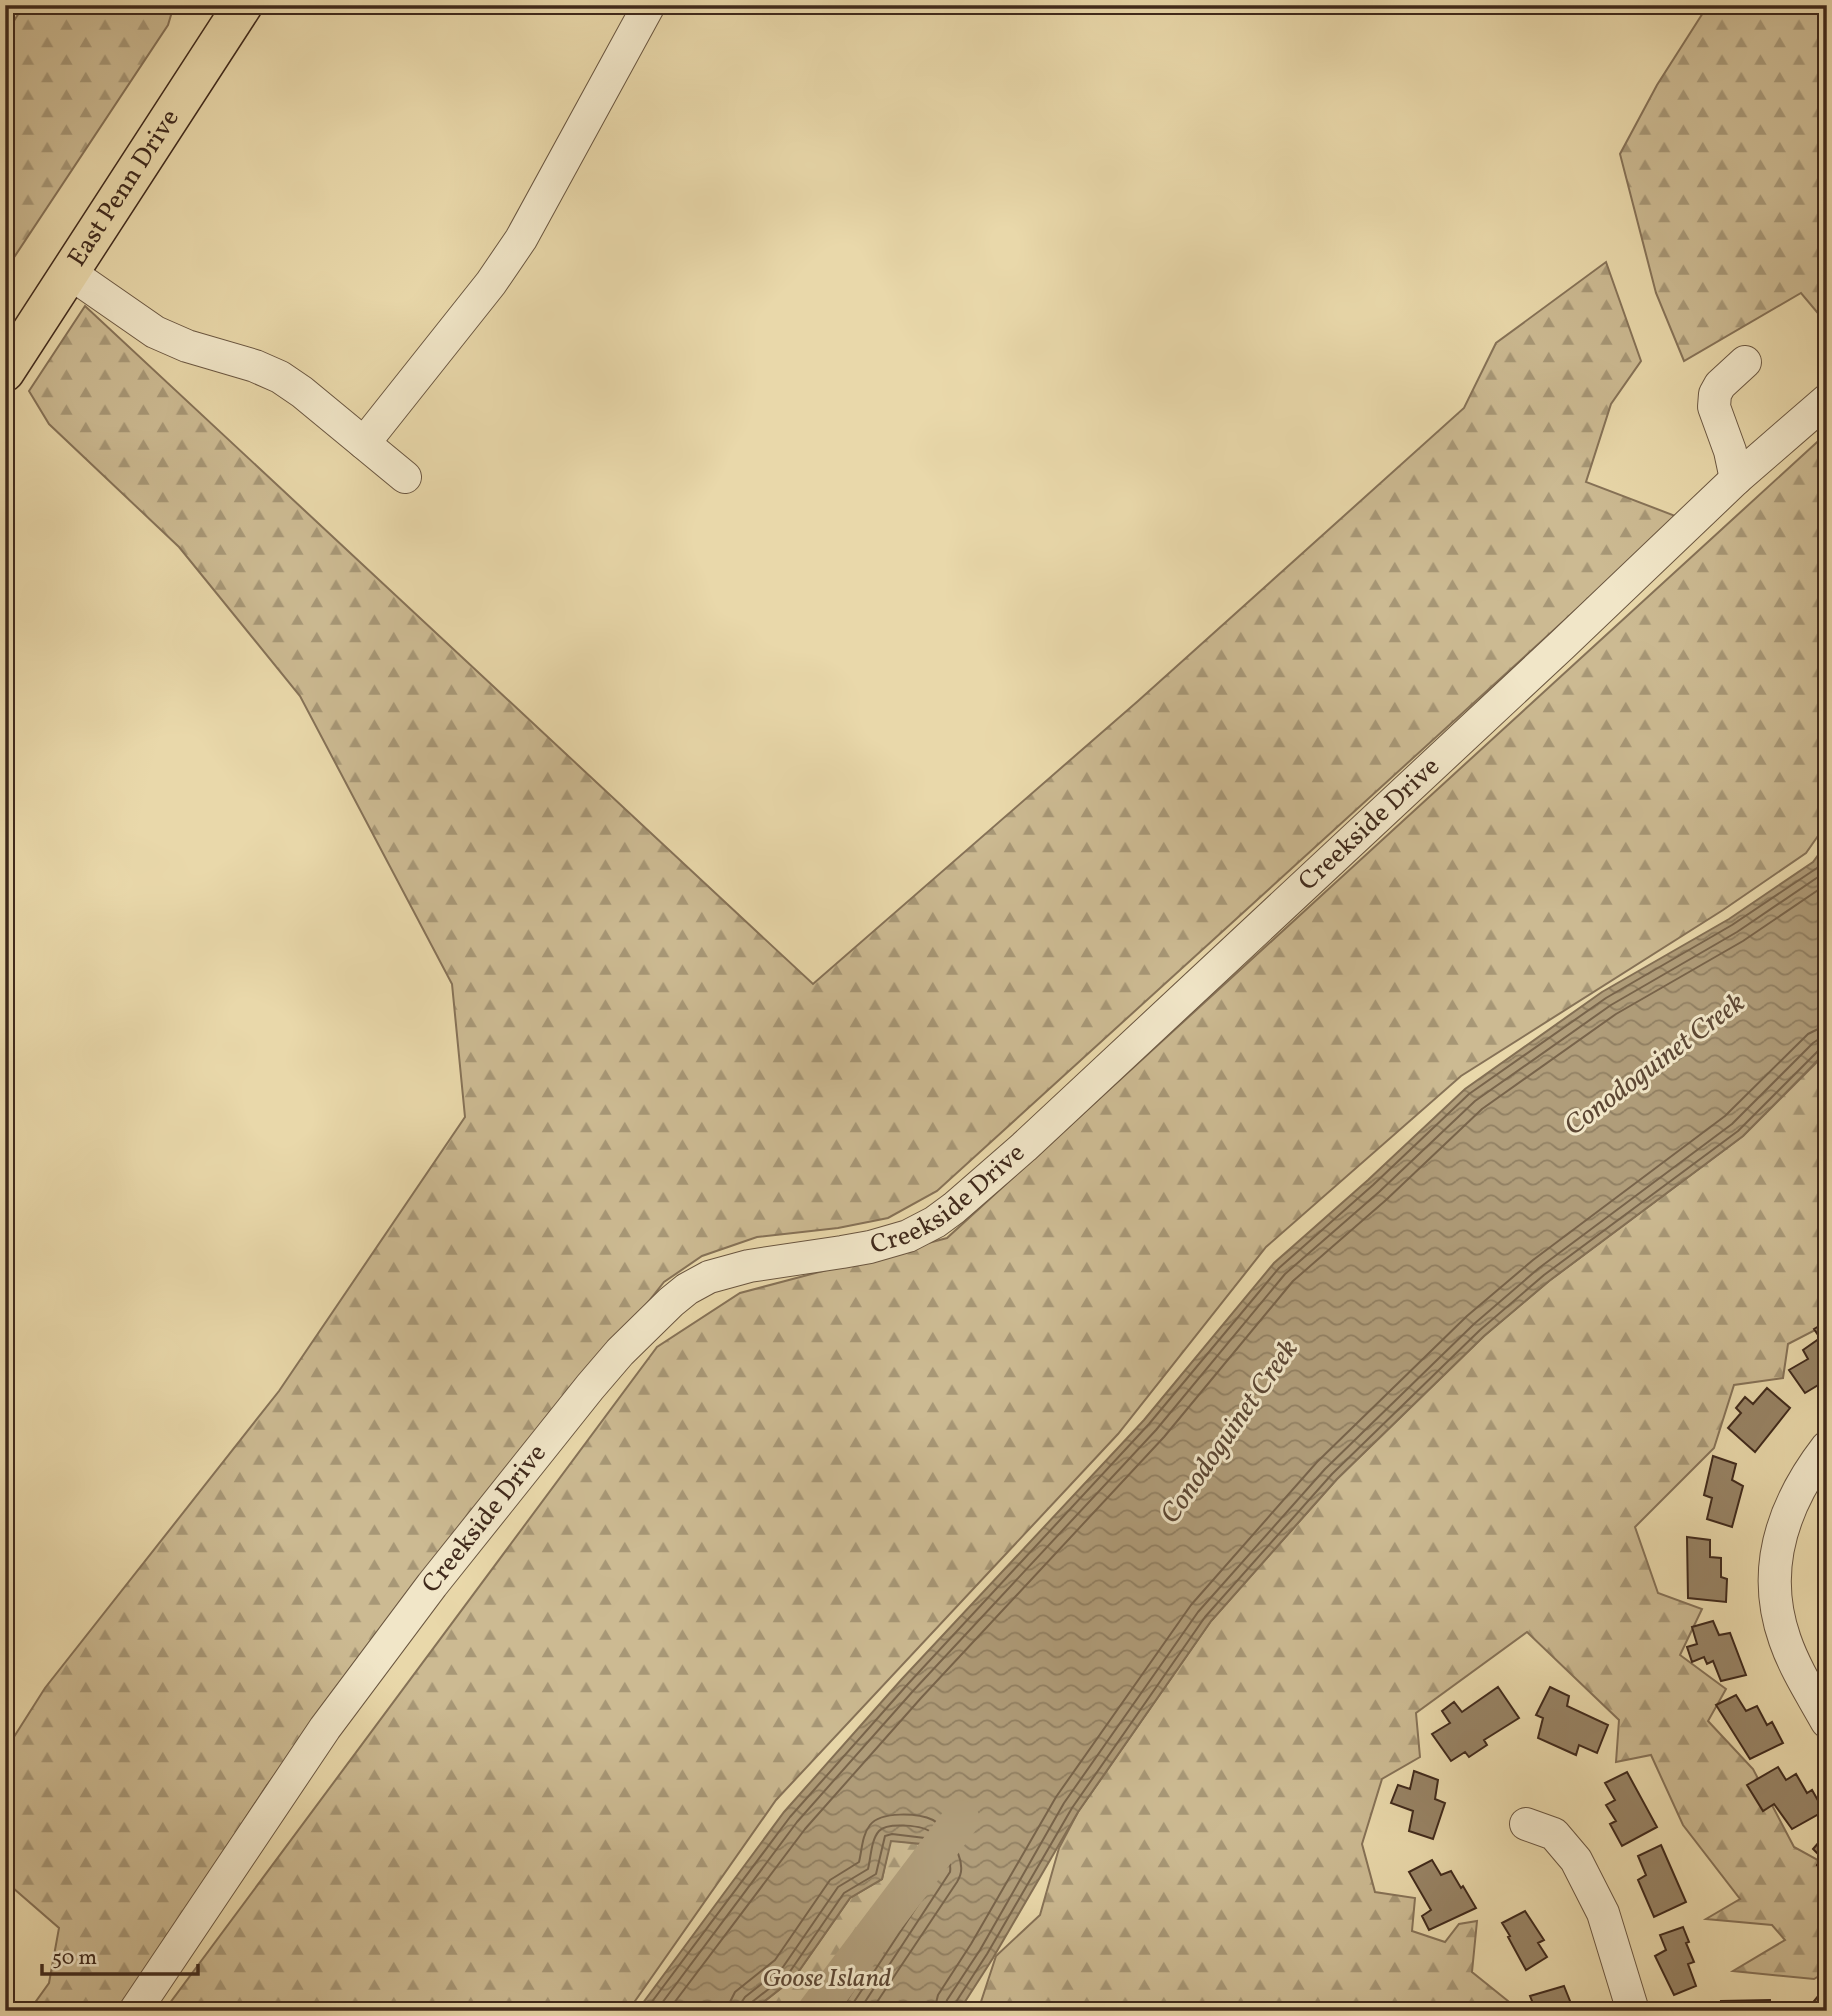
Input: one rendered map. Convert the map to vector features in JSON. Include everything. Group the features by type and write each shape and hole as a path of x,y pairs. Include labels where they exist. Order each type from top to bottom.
{"main road":[{"name":"East Penn Drive","path":"5,372 243,5"}],"street":[{"path":"364,443 491,283 521,239 649,5"},
{"path":"70,273 155,332 187,346 255,366 280,377 405,477"},
{"path":"1736,479 1730,451 1714,407 1715,394 1720,385 1745,362"},
{"name":"Creekside Drive","path":"135,2011 325,1727 432,1585 590,1387 620,1352 671,1301 709,1277 749,1266 842,1252 908,1236 954,1208 1024,1147 1736,479 1827,400"},
{"path":"1827,1447 1809,1470 1786,1515 1775,1576 1776,1601 1785,1640 1796,1667 1827,1722"},
{"path":"1526,1824 1553,1834 1576,1860 1603,1913 1633,2011"}],"green space":[{"path":"24,5 174,5 168,25 5,271 5,35"},
{"path":"1708,5 1827,5 1827,324 1801,293 1684,361 1656,293 1620,154 1657,85"},
{"path":"1606,262 1641,361 1611,404 1586,482 1678,517 937,1191 888,1218 838,1228 757,1237 702,1256 664,1282 267,1785 120,2011 29,2011 49,1983 59,1928 5,1881 5,1751 45,1688 279,1391 465,1117 452,984 300,696 179,547 49,424 29,391 85,306 813,984 1138,701 1464,408 1496,343"},
{"path":"1827,433 1827,823 1806,853 1723,910 1461,1076 1266,1247 1118,1434 776,1800 628,2011 164,2011 657,1347 740,1293 947,1238"},
{"path":"1827,1052 1827,1324 1788,1344 1783,1378 1734,1385 1714,1448 1635,1527 1658,1593 1702,1609 1680,1655 1726,1689 1708,1721 1753,1769 1794,1847 1827,1865 1827,1971 1814,1979 1733,1971 1785,1940 1772,1925 1706,1919 1740,1899 1683,1825 1651,1755 1616,1762 1619,1720 1527,1632 1416,1713 1420,1757 1382,1779 1362,1844 1375,1892 1415,1898 1412,1931 1445,1942 1459,1924 1477,1921 1472,1972 1508,2001 1503,2011 978,2011 996,1956 1040,1915 1059,1848 1078,1812 1211,1621 1337,1479 1484,1336 1549,1281 1743,1136"},
{"name":"Goose Island","path":"890,1840 922,1844 936,1866 840,2011 752,2011 794,1978 850,1898 882,1879"}],"water":[{"path":"1827,843 1827,1051 1743,1136 1549,1281 1484,1336 1337,1479 1211,1621 1078,1812 959,2011 840,2011 935,1867 922,1844 891,1841 882,1879 850,1898 794,1978 752,2011 637,2011 784,1812 901,1680 1144,1420 1274,1263 1465,1089 1602,992 1729,919 1813,862"}],"building":[{"path":"1826,1322 1827,1382 1805,1393 1789,1370 1808,1359 1803,1350 1820,1338 1814,1329"},
{"path":"1767,1388 1790,1408 1755,1452 1728,1428 1741,1413 1736,1408 1745,1397 1753,1404"},
{"path":"1713,1456 1736,1464 1732,1480 1743,1486 1732,1527 1707,1519 1712,1498 1704,1495"},
{"path":"1687,1537 1710,1540 1710,1557 1721,1558 1721,1577 1727,1579 1726,1602 1688,1598"},
{"path":"1713,1621 1719,1635 1730,1633 1746,1675 1721,1681 1713,1661 1707,1664 1704,1657 1692,1662 1687,1647 1697,1644 1692,1627"},
{"path":"1498,1687 1519,1718 1484,1740 1487,1745 1469,1757 1465,1752 1451,1761 1432,1734 1450,1723 1442,1711 1454,1702 1462,1712"},
{"path":"1550,1687 1569,1696 1567,1706 1608,1725 1597,1753 1579,1745 1576,1755 1538,1738 1543,1718 1536,1715"},
{"path":"1736,1695 1746,1711 1757,1706 1767,1725 1772,1722 1783,1743 1750,1759 1716,1705"},
{"path":"1778,1767 1786,1780 1796,1774 1807,1793 1812,1790 1824,1811 1792,1829 1774,1804 1763,1811 1747,1785"},
{"path":"1414,1771 1438,1780 1435,1799 1445,1803 1433,1839 1409,1831 1413,1811 1391,1803 1398,1785 1410,1789"},
{"path":"1627,1772 1657,1827 1622,1846 1610,1824 1616,1821 1606,1805 1615,1800 1605,1783"},
{"path":"1827,1833 1827,1874 1817,1865 1822,1858 1813,1849"},
{"path":"1661,1845 1686,1902 1654,1917 1638,1880 1646,1875 1638,1856"},
{"path":"1432,1860 1441,1875 1451,1871 1476,1908 1429,1930 1422,1916 1431,1910 1409,1872"},
{"path":"1525,1911 1544,1940 1538,1943 1547,1957 1526,1970 1502,1923"},
{"path":"1683,1927 1694,1962 1688,1964 1696,1986 1674,1995 1655,1956 1666,1950 1660,1935"},
{"path":"1827,1985 1827,2011 1806,2011"},
{"path":"1564,1986 1574,2011 1536,2011 1530,1996"},
{"path":"1770,2000 1771,2011 1722,2011 1721,2001"}],"waterway":[{"name":"Conodoguinet Creek","path":"816,2011 961,1819"}]}
